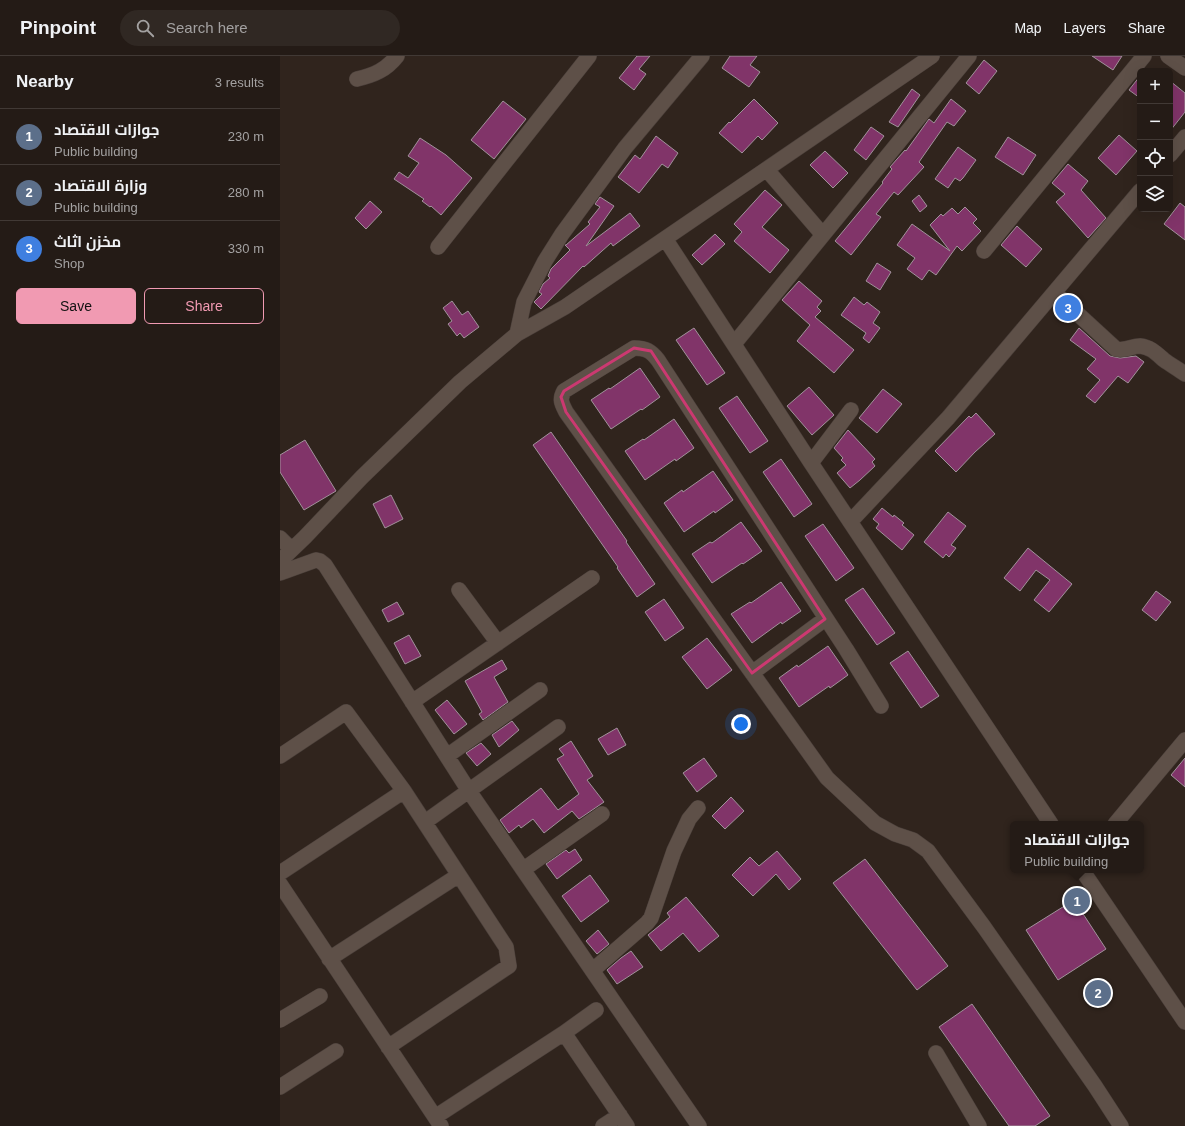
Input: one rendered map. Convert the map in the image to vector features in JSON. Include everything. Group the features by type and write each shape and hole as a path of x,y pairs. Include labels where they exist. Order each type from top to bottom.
{"street":[{"path":"357,79 371,76 382,70 391,64 397,56"},
{"path":"438,247 589,56"},
{"path":"517,334 524,302 545,261 562,234 625,148 702,56"},
{"path":"280,561 362,477 455,387 517,334 565,308 932,56"},
{"path":"734,344 969,56"},
{"path":"984,251 1144,56"},
{"path":"1168,56 1185,68"},
{"path":"1173,151 1185,136"},
{"path":"767,170 824,235"},
{"path":"850,522 948,418 1137,195"},
{"path":"666,240 850,522 1049,821"},
{"path":"1055,293 1116,349 1124,350 1134,346 1143,346 1153,350 1183,368"},
{"path":"880,706 846,649 651,351 643,348 634,348 564,391 561,397 562,405 566,412 827,778 875,823 895,834 914,840 928,851 989,933 1096,1086 1121,1126"},
{"path":"811,462 851,410"},
{"path":"280,538 291,549"},
{"path":"280,573 316,560 322,563 469,791 699,1126"},
{"path":"412,702 592,578"},
{"path":"459,590 498,643"},
{"path":"752,673 825,619"},
{"path":"447,756 540,690"},
{"path":"280,756 346,712 404,791 506,947 509,966 388,1047"},
{"path":"425,822 558,727"},
{"path":"1118,821 1185,740"},
{"path":"280,873 404,791"},
{"path":"593,970 651,918 674,851 689,819 698,808"},
{"path":"524,869 602,814"},
{"path":"1084,873 1185,1022"},
{"path":"329,959 459,875"},
{"path":"280,884 438,1122 596,1010"},
{"path":"280,1020 320,996"},
{"path":"564,1033 624,1121 603,1126"},
{"path":"280,1087 336,1051"},
{"path":"936,1053 979,1126"}],"highlighted area":[{"path":"634,348 651,351 825,619 752,673 566,412 561,397 564,391"}],"building":[{"path":"637,56 650,56 639,69 646,74 634,90 619,78"},
{"path":"730,56 757,56 750,65 760,72 749,87 722,68"},
{"path":"1092,56 1122,56 1113,70"},
{"path":"984,60 997,71 979,94 966,83"},
{"path":"1137,80 1137,96 1129,90"},
{"path":"1173,83 1185,93 1185,112 1173,127"},
{"path":"912,89 920,95 898,127 889,122"},
{"path":"754,99 778,123 762,140 758,136 742,153 719,133"},
{"path":"951,99 966,111 954,126 947,122 919,162 924,167 898,195 894,192 876,214 881,217 851,255 835,241 883,183 882,182 892,169 890,167 905,150 906,151 929,119 934,123"},
{"path":"503,101 526,119 494,159 471,140"},
{"path":"871,127 884,136 866,160 854,150"},
{"path":"1119,135 1137,151 1116,175 1098,158"},
{"path":"656,136 678,153 668,168 662,164 639,193 618,177 635,155 640,159"},
{"path":"1008,137 1036,155 1023,175 995,157"},
{"path":"420,138 446,155 472,178 441,215 431,206 430,207 422,201 424,199 394,179 399,172 408,178 419,163 408,156"},
{"path":"958,147 976,160 960,181 955,178 948,188 935,179"},
{"path":"825,151 848,173 833,188 810,165"},
{"path":"1068,164 1088,181 1081,190 1106,218 1088,238 1056,202 1065,194 1052,183"},
{"path":"765,190 782,205 762,227 789,250 770,273 734,241 742,232 734,224"},
{"path":"919,195 927,206 920,212 912,201"},
{"path":"600,197 614,206 586,246 630,213 640,226 613,246 611,243 584,267 583,266 541,309 534,302 542,294 539,292 543,284 550,278 548,276 551,269 570,250 565,245 590,224 588,222 600,207 595,204"},
{"path":"370,201 382,212 366,229 355,218"},
{"path":"1180,203 1185,207 1185,240 1164,224"},
{"path":"965,207 977,219 973,223 981,231 962,251 957,246 936,275 929,270 922,280 907,269 915,258 897,245 912,224 950,251 930,225 941,214 943,216 952,208 958,214"},
{"path":"1017,226 1042,249 1026,267 1001,245"},
{"path":"715,234 725,244 702,265 692,255"},
{"path":"877,263 891,272 880,290 866,281"},
{"path":"799,281 822,301 817,307 821,311 815,317 854,350 834,373 797,341 810,325 782,300"},
{"path":"854,297 864,305 867,302 880,312 873,323 880,328 869,343 863,338 866,333 841,315"},
{"path":"452,301 462,315 468,311 479,327 464,338 460,333 457,336 448,324 452,321 443,308"},
{"path":"694,328 725,373 707,385 676,340"},
{"path":"1079,328 1110,356 1120,358 1136,356 1144,362 1128,383 1118,376 1095,403 1086,396 1100,380 1087,369 1096,359 1070,340"},
{"path":"640,368 660,397 611,429 591,400"},
{"path":"809,387 834,415 812,435 787,406"},
{"path":"883,389 902,404 877,433 859,418"},
{"path":"737,396 768,441 750,453 719,408"},
{"path":"976,413 995,434 956,472 935,451 969,416 971,418"},
{"path":"674,419 694,448 645,480 625,451"},
{"path":"848,430 875,459 872,462 875,466 850,488 837,473 846,465 841,460 843,458 834,448"},
{"path":"551,432 655,584 637,597 617,568 618,567 533,445"},
{"path":"305,440 336,491 304,510 280,472 280,455"},
{"path":"781,459 812,504 794,517 763,472"},
{"path":"713,471 733,500 684,532 664,503"},
{"path":"391,495 403,519 385,528 373,504"},
{"path":"882,508 893,517 894,515 904,523 902,525 914,535 902,550 876,528 879,524 873,519"},
{"path":"948,512 966,526 951,545 956,548 949,557 946,554 943,558 924,542"},
{"path":"741,522 762,551 712,583 692,554 710,542 712,543"},
{"path":"823,524 854,568 836,581 805,536"},
{"path":"1028,548 1072,584 1049,612 1034,600 1050,580 1036,570 1020,591 1004,578"},
{"path":"781,582 801,611 782,624 781,622 752,643 731,614 750,602 751,603"},
{"path":"863,588 895,633 877,645 845,600"},
{"path":"1156,591 1171,602 1156,621 1142,610"},
{"path":"664,599 684,628 665,641 645,612"},
{"path":"397,602 404,614 388,622 382,610"},
{"path":"409,635 421,656 405,664 394,643"},
{"path":"707,638 732,670 707,689 682,657"},
{"path":"828,646 848,675 799,707 779,678"},
{"path":"908,651 939,696 921,708 890,663"},
{"path":"502,660 507,669 494,677 508,702 483,720 479,714 482,712 465,681"},
{"path":"447,700 467,724 454,734 435,710"},
{"path":"512,721 519,730 499,747 492,735"},
{"path":"617,728 626,745 608,755 598,739"},
{"path":"571,741 593,776 587,780 604,802 579,819 572,811 544,833 533,819 521,828 519,825 509,833 500,820 541,788 558,810 579,794 557,759 564,755 559,749"},
{"path":"481,743 491,754 477,766 466,753"},
{"path":"704,758 717,776 697,792 683,773"},
{"path":"1185,758 1185,787 1171,775"},
{"path":"731,797 744,811 725,829 712,816"},
{"path":"575,849 582,860 557,879 546,864 566,850 569,853"},
{"path":"777,851 801,879 789,890 776,874 753,896 732,875 750,857 759,866"},
{"path":"865,859 948,966 917,990 833,883"},
{"path":"590,875 609,901 581,922 562,896"},
{"path":"686,897 719,936 699,952 683,933 661,951 648,935 670,917 667,913"},
{"path":"1074,900 1106,949 1058,980 1026,930"},
{"path":"598,930 609,944 597,954 586,941"},
{"path":"631,951 643,967 617,984 607,970"},
{"path":"972,1004 1050,1116 1035,1126 1009,1126 939,1027"}],"place":[{"name":"مخزن اثاث","path":"1068,308"},
{"name":"جوازات الاقتصاد","path":"1077,901"},
{"name":"وزارة الاقتصاد","path":"1098,993"}]}
